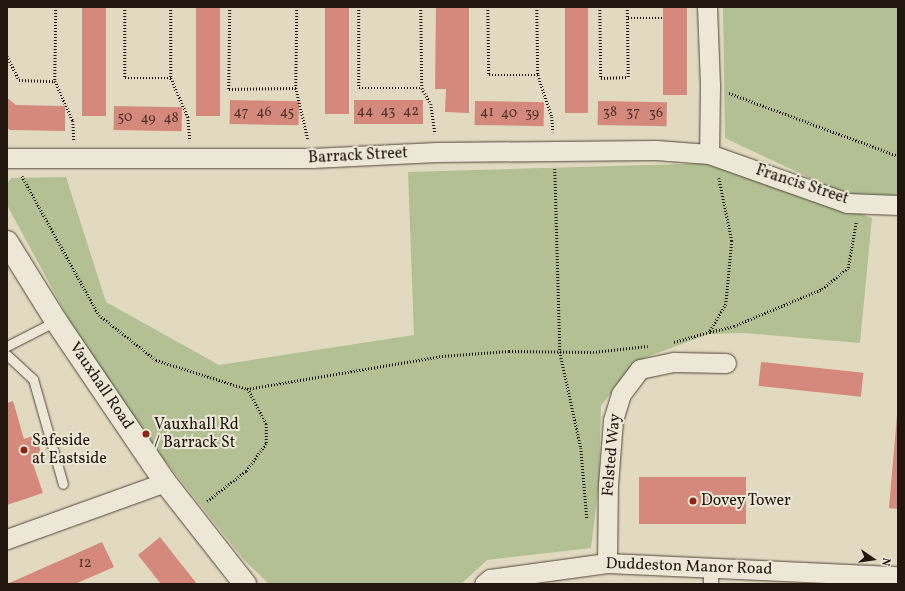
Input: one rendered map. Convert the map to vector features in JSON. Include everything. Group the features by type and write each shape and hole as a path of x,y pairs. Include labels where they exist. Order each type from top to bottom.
{"main road":[{"name":"Vauxhall Road","path":"7,242 56,321 165,482 245,584"}],"street":[{"path":"707,7 710,86 709,154"},
{"name":"Barrack Street","path":"10,158 312,158 437,152 555,150 656,150 709,154"},
{"name":"Francis Street","path":"709,154 847,203 898,206"},
{"name":"Felsted Way","path":"607,564 608,485 612,420 621,394 640,370 674,362 726,362"},
{"path":"7,539 165,482"},
{"name":"Duddeston Manor Road","path":"484,584 490,579 527,579 607,564 711,576 818,578 898,576"}],"lane":[{"path":"7,346 56,321"},
{"path":"7,355 33,379 63,484"}],"path":[{"path":"56,7 55,81 73,121 74,158"},
{"path":"125,7 125,78 170,78"},
{"path":"171,7 170,78 188,117 190,159"},
{"path":"230,7 229,89 296,88"},
{"path":"297,7 296,88 312,158"},
{"path":"359,7 359,88 422,88"},
{"path":"420,7 422,88 431,104 437,152"},
{"path":"488,7 489,75 538,76"},
{"path":"537,7 538,76 552,118 555,150 560,352 581,448 588,526"},
{"path":"600,7 602,78 628,77 627,7"},
{"path":"628,18 663,18"},
{"path":"7,56 19,80 55,81"},
{"path":"710,86 898,156"},
{"path":"709,154 718,177 732,241 726,304 710,332"},
{"path":"10,158 99,315 156,360 247,389 442,356 594,352 650,346"},
{"path":"670,343 734,326 822,289 848,268 857,220"},
{"path":"190,514 246,471 266,443 266,424 247,389"}],"green space":[{"path":"723,7 898,7 898,196 850,197 725,138"},
{"path":"718,163 872,218 860,343 744,333 709,334 636,361 601,406 599,483 591,548 487,560 461,584 269,584 244,560 130,417 68,318 7,205 7,184 11,178 66,177 106,302 219,365 414,335 408,172"}],"building":[{"path":"82,7 106,7 106,116 82,116"},
{"path":"196,7 220,7 220,116 196,116"},
{"path":"325,7 349,7 349,114 325,114"},
{"path":"436,7 469,7 469,113 445,112 446,89 435,89"},
{"path":"565,7 588,7 588,113 565,113"},
{"path":"663,7 687,7 687,95 663,95"},
{"path":"7,98 16,105 65,106 65,131 10,130 7,128"},
{"path":"230,100 299,101 299,125 230,124"},
{"path":"354,100 423,100 423,124 354,124"},
{"path":"475,101 544,102 544,126 475,125"},
{"path":"598,101 667,102 667,126 598,125"},
{"path":"114,106 182,107 182,131 114,130"},
{"path":"761,362 863,373 861,397 758,386"},
{"name":"Safeside at Eastside","path":"13,401 24,439 36,435 43,460 33,464 43,493 7,505 7,403"},
{"path":"897,415 898,416 898,509 889,508"},
{"name":"Dovey Tower","path":"639,477 746,477 746,524 639,524"},
{"path":"160,537 197,584 161,584 138,555"},
{"path":"102,542 114,567 75,584 7,584"}],"place":[{"name":"Vauxhall Rd / Barrack St","path":"146,434"},
{"name":"Safeside at Eastside","path":"24,450"},
{"name":"Dovey Tower","path":"693,501"}]}
